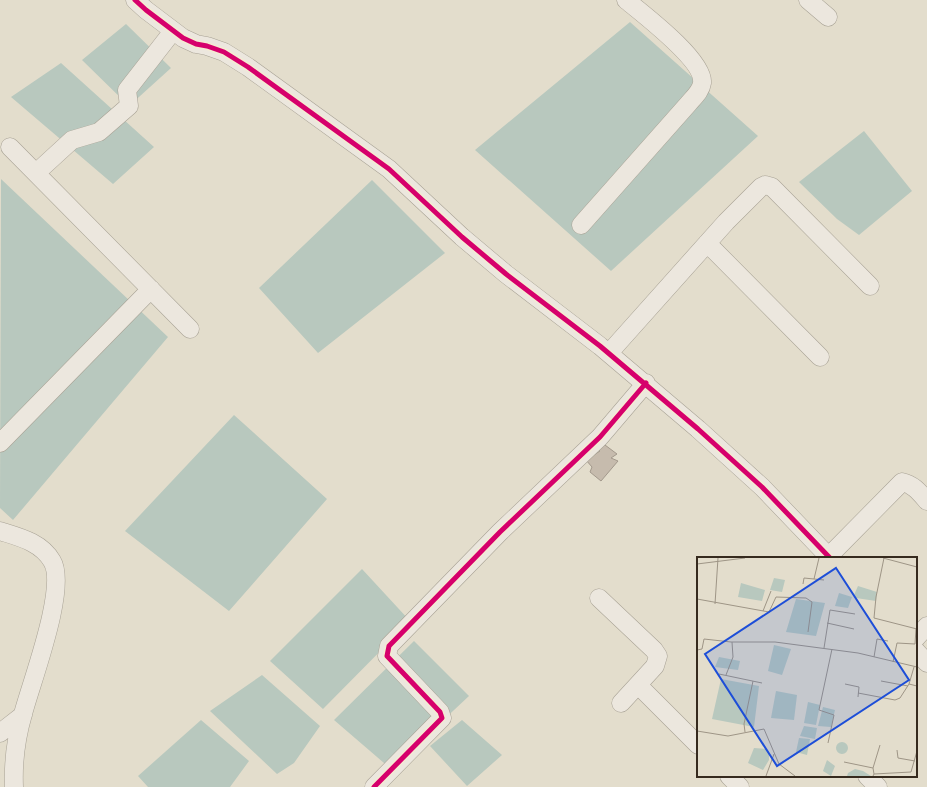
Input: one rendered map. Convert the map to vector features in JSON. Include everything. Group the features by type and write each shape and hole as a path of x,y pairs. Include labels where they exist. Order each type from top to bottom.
{"street":[{"path":"135,0 173,31 196,44 224,52 248,67 389,169 462,237 506,274 646,383 762,487 829,557 902,482 908,483 916,488 927,500"},
{"path":"581,225 700,91 703,81 698,69 683,49 626,0"},
{"path":"808,0 828,17"},
{"path":"36,173 72,140 98,132 129,106 128,90 173,31"},
{"path":"10,147 190,329"},
{"path":"609,353 707,243 751,197 765,185 772,187 870,286"},
{"path":"707,243 820,357"},
{"path":"0,443 151,289"},
{"path":"374,787 442,718 440,712 387,656 389,646 500,532 600,437 646,383"},
{"path":"0,531 24,539 40,547 52,561 57,577 54,602 42,652 23,715 14,759 14,787"},
{"path":"599,598 654,650 658,656 655,666 621,703"},
{"path":"917,637 927,626"},
{"path":"917,652 927,663"},
{"path":"638,685 697,744"},
{"path":"0,733 23,715"},
{"path":"730,777 740,787"},
{"path":"868,777 878,787"}],"shaded area":[{"path":"630,22 758,136 611,271 475,150"},
{"path":"126,24 171,68 129,106 82,60"},
{"path":"61,63 154,147 113,184 11,97"},
{"path":"864,131 912,191 859,235 837,219 799,182"},
{"path":"1,179 168,337 13,520 0,508"},
{"path":"372,180 445,253 318,353 259,288"},
{"path":"234,415 327,499 229,611 125,531"},
{"path":"362,569 410,621 323,709 270,661"},
{"path":"414,641 469,696 391,769 334,720"},
{"path":"262,675 320,726 294,763 277,774 210,711"},
{"path":"201,720 249,761 230,787 148,787 138,776"},
{"path":"462,720 502,755 467,786 430,746"}],"building":[{"path":"601,442 617,454 611,458 618,461 601,481 590,472 592,467 586,460 600,451 596,447"}],"cycle path":[{"path":"135,0 183,38 196,44 224,52 248,67 389,169 462,237 506,274 600,346 698,429 762,487 829,557"},
{"path":"374,787 442,718 440,712 387,656 389,646 500,532 600,437 646,383"}]}
